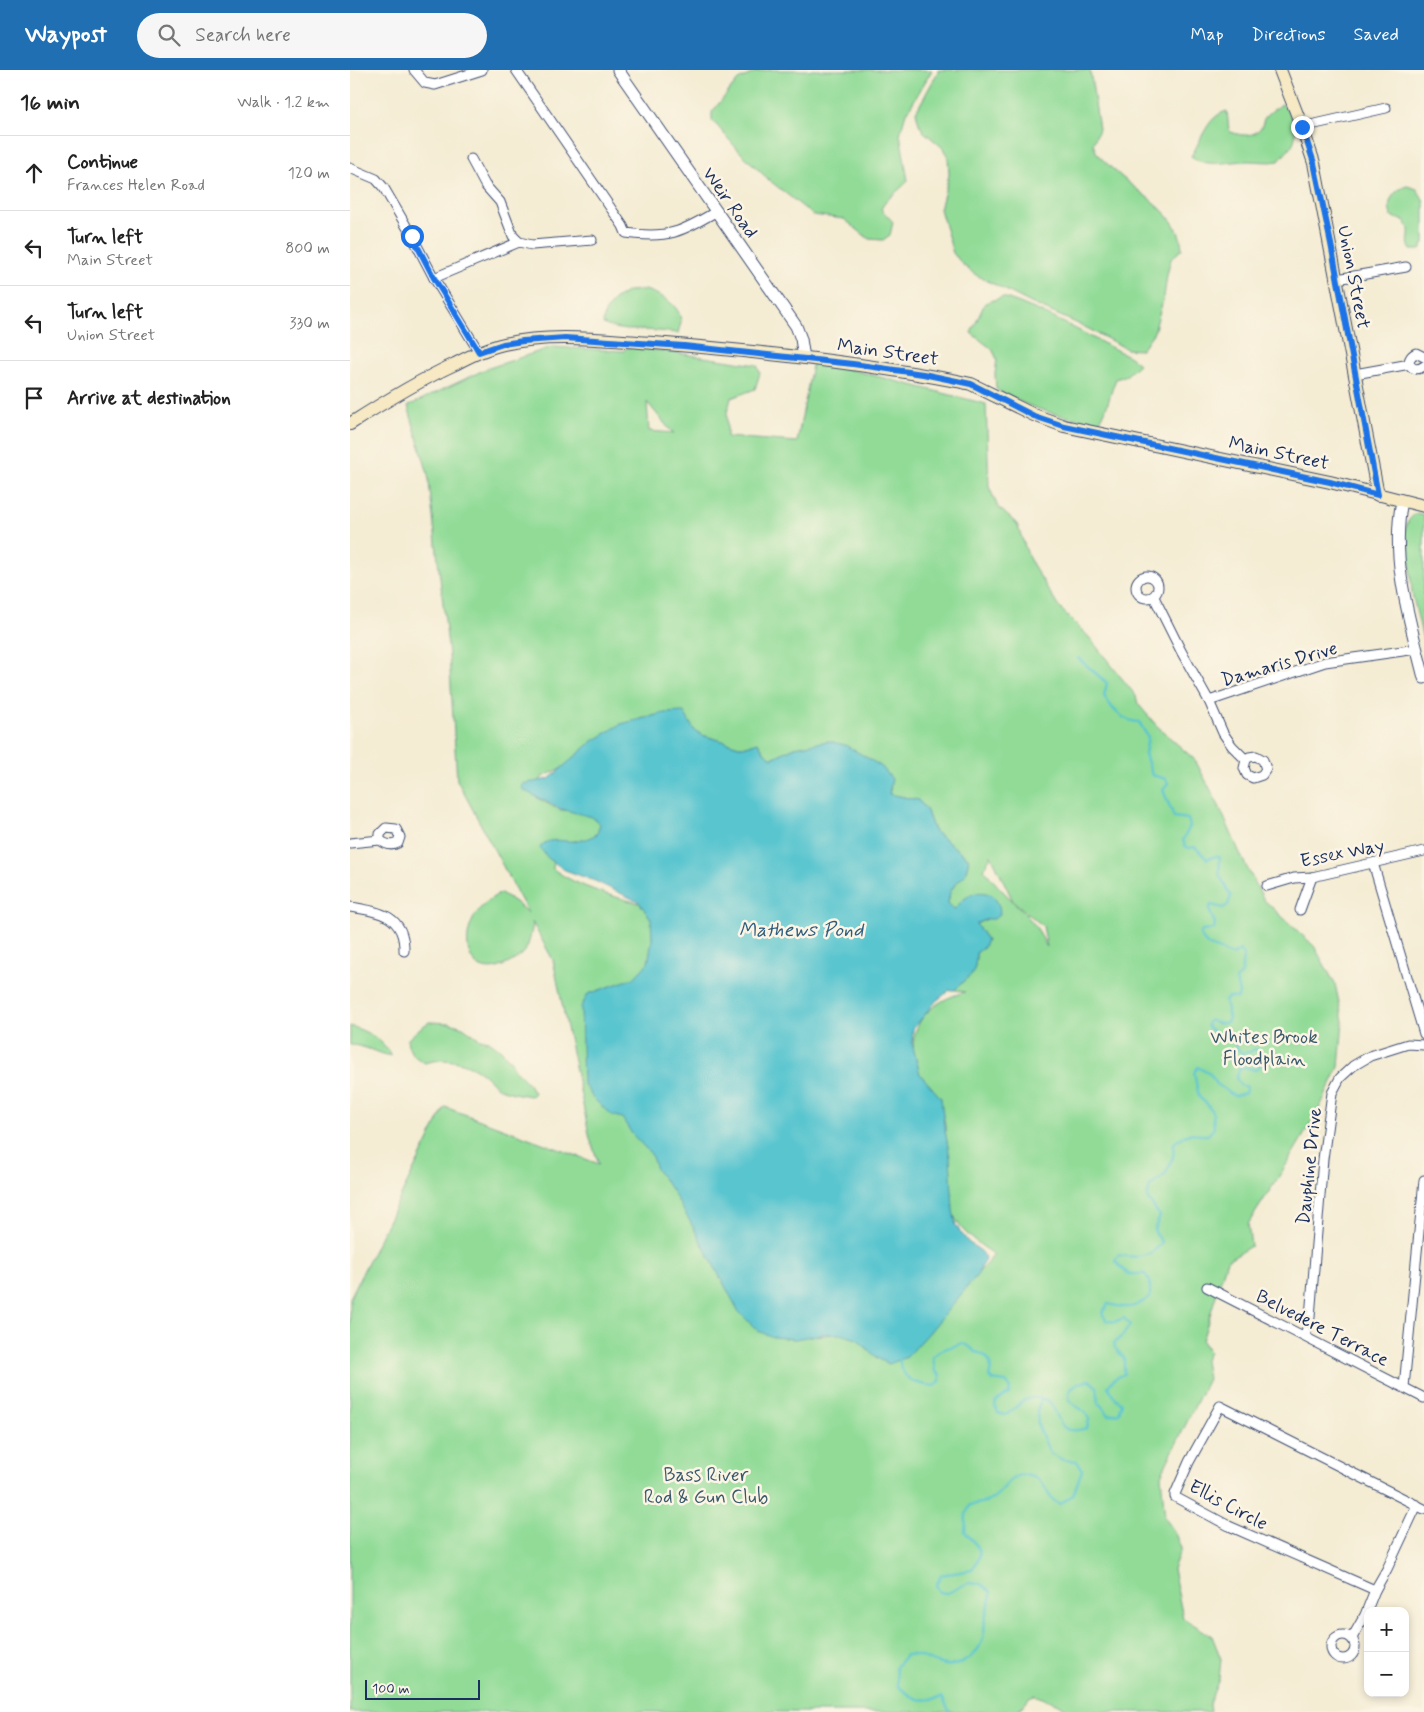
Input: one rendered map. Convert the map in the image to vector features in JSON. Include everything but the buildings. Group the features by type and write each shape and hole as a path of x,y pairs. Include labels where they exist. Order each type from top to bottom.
{"main road":[{"name":"Union Street","path":"1280,70 1314,163 1378,495"},
{"name":"Main Street","path":"350,424 429,376 479,352 503,344 565,338 684,346 804,358 923,374 971,384 1034,416 1064,426 1330,482 1424,506"}],"street":[{"path":"414,70 424,83 435,85 482,70"},
{"path":"516,70 626,233 654,236 678,232 717,211"},
{"name":"Weir Road","path":"618,70 796,326 801,339 804,358"},
{"path":"1302,127 1386,108"},
{"path":"470,159 485,185 500,202 513,236 519,242 532,245 592,240"},
{"path":"350,168 376,179 384,188 434,278 479,352"},
{"path":"434,278 519,242"},
{"path":"1337,279 1406,267"},
{"path":"1424,357 1418,353 1410,358 1412,368 1416,370 1424,366"},
{"path":"1355,374 1410,364"},
{"path":"1402,501 1398,521 1398,550 1403,584 1424,678"},
{"path":"1154,597 1181,651 1210,701 1222,733 1246,760"},
{"name":"Damaris Drive","path":"1210,701 1325,662 1417,649"},
{"path":"350,843 380,840"},
{"name":"Essex Way","path":"1267,886 1294,878 1312,877 1424,851"},
{"path":"1373,863 1423,1032"},
{"path":"1300,910 1312,877"},
{"path":"350,907 367,909 389,917 401,930 404,937 404,951"},
{"name":"Dauphine Drive","path":"1408,1044 1423,1032"},
{"name":"Dauphine Drive","path":"1305,1336 1310,1317 1323,1159 1332,1093 1340,1078 1370,1056 1408,1044 1424,1045"},
{"path":"1404,1387 1424,1180"},
{"name":"Belvedere Terrace","path":"1207,1287 1424,1398"},
{"name":"Ellis Circle","path":"1375,1590 1229,1526 1178,1500 1175,1494 1189,1462 1220,1406 1420,1507"},
{"path":"1352,1638 1365,1615 1375,1590 1420,1507"}],"green space":[{"path":"770,70 932,70 905,116 900,134 908,181 890,197 881,209 893,222 890,235 883,240 869,239 844,219 813,215 769,180 739,151 712,120 712,112 738,80 756,72"},
{"path":"939,70 1090,70 1099,129 1093,144 1097,154 1163,211 1176,228 1180,238 1182,249 1171,259 1164,297 1154,332 1141,350 1127,349 976,275 964,266 953,253 940,209 949,175 948,157 942,147 924,132 919,124 916,112"},
{"path":"1282,104 1292,119 1295,133 1293,144 1279,161 1211,163 1197,160 1191,156 1210,123 1220,114 1227,111 1229,131 1246,135 1258,131 1264,119"},
{"path":"1407,186 1417,189 1424,201 1424,243 1420,250 1411,250 1409,245 1409,229 1405,221 1392,217 1390,212 1390,202 1394,194"},
{"path":"645,290 662,297 677,310 681,321 678,333 622,329 603,324 605,312 614,300 628,291"},
{"path":"1003,297 1068,325 1130,357 1139,364 1127,375 1116,379 1100,421 1073,418 1033,407 996,389 997,359 992,349 971,333 985,303"},
{"name":"Bass River Rod & Gun Club","path":"552,347 624,351 626,348 636,347 757,365 760,373 755,389 731,398 727,413 727,437 797,442 813,360 986,404 989,487 998,507 1017,524 1029,558 1058,606 1088,636 1136,696 1138,704 1157,726 1195,760 1264,900 1314,946 1335,984 1343,1021 1339,1067 1318,1111 1248,1224 1251,1246 1227,1260 1202,1341 1209,1352 1205,1360 1208,1379 1161,1475 1165,1518 1174,1531 1181,1548 1173,1569 1183,1618 1212,1636 1221,1659 1219,1679 1209,1704 1210,1712 1071,1712 1059,1704 1034,1695 1029,1697 1026,1703 1015,1712 350,1712 350,1298 445,1107 599,1164 590,1139 553,960 532,922 530,939 526,948 522,955 509,963 493,969 480,967 472,959 468,947 468,932 474,917 485,904 501,893 528,913 457,780 449,655 428,474 408,406 486,369","holes":["647,402 674,433 649,431","668,714 702,735 739,746 747,746 758,742 764,752 772,758 795,747 808,745 891,787 889,794 918,800 926,809 934,831 969,859 965,875 950,892 948,903 954,909 958,907 987,919 976,924 987,940 983,948 976,953 973,971 955,990 965,992 948,998 925,1015 918,1026 914,1039 914,1053 917,1069 924,1085 940,1109 944,1120 943,1176 946,1196 957,1221 964,1231 994,1255 904,1356 855,1331 818,1336 782,1320 633,1131 664,937 646,905 586,887 553,869 555,850 573,841 598,839 615,804 577,811 560,810 537,798 536,793 542,777 586,757 622,736 643,717","991,855 1013,901 984,869","1013,901 1043,926 1047,947 1034,924"]},
{"path":"1417,513 1424,515 1424,607 1422,613 1424,613 1424,643 1412,593 1408,538 1405,537 1407,523"},
{"path":"429,1022 450,1023 463,1027 480,1039 489,1041 510,1060 516,1071 529,1084 534,1093 531,1096 500,1089 482,1073 462,1063 440,1060 425,1063 418,1059 411,1051 407,1040"},
{"path":"350,1026 374,1037 384,1045 391,1056 360,1046 350,1045"}],"water":[{"name":"Mathews Pond","path":"684,712 694,730 702,735 739,746 747,746 758,742 764,752 772,758 795,747 828,741 845,745 866,757 882,767 892,779 889,794 918,800 926,809 934,831 969,859 965,875 950,892 948,903 954,909 969,896 983,892 995,898 998,905 1000,914 994,919 987,919 976,924 987,940 983,948 976,953 973,972 955,990 950,990 936,1001 913,1029 912,1043 920,1074 941,1098 950,1157 953,1210 956,1226 968,1242 981,1251 985,1258 978,1274 928,1334 907,1357 889,1364 877,1358 857,1339 840,1334 823,1334 795,1339 773,1337 758,1331 739,1312 692,1225 671,1189 656,1169 651,1154 632,1134 622,1118 611,1115 593,1098 583,1083 581,1007 588,994 634,978 648,963 652,940 651,919 639,902 595,881 565,870 548,858 540,848 543,844 557,840 578,841 586,839 597,834 600,824 592,817 561,809 523,790 522,784 549,779 593,741 621,724 664,713"}],"waterway":[{"path":"950,1712 942,1697 923,1700 904,1691 898,1686 896,1667 906,1655 917,1656 946,1665 958,1664 974,1654 981,1644 991,1592 981,1584 968,1583 948,1593 940,1592 936,1585 941,1575 972,1570 979,1558 980,1554 977,1546 965,1532 966,1514 970,1505 990,1500 1016,1476 1022,1475 1040,1481 1052,1499 1060,1504 1073,1495 1082,1470 1077,1461 1063,1460 1050,1453 1038,1426 1037,1411 1041,1399 1049,1401 1061,1425 1065,1428 1070,1430 1087,1428 1089,1419 1085,1412 1069,1401 1069,1391 1077,1384 1089,1380 1097,1387 1099,1403 1109,1415 1119,1413 1122,1403 1115,1398 1108,1386 1114,1379 1124,1374 1124,1358 1115,1348 1114,1343 1130,1325 1124,1318 1114,1322 1106,1320 1102,1313 1108,1304 1130,1307 1144,1301 1150,1297 1150,1281 1145,1274 1128,1274 1115,1261 1118,1255 1131,1257 1147,1255 1162,1243 1154,1230 1160,1216 1147,1198 1150,1186 1165,1175 1173,1157 1174,1143 1192,1133 1208,1135 1214,1128 1213,1114 1208,1105 1199,1097 1194,1073 1198,1067 1210,1074 1217,1084 1234,1096 1245,1093 1247,1087 1240,1085 1236,1078 1240,1069 1246,1067 1255,1070 1259,1068 1262,1058 1258,1050 1254,1049 1250,1052 1242,1053 1227,1032 1217,1035 1207,1026 1210,1020 1218,1023 1227,1022 1229,1018 1225,1001 1228,997 1238,998 1239,993 1236,980 1242,973 1244,955 1240,950 1231,955 1211,947 1200,935 1202,931 1214,929 1215,923 1209,910 1211,905 1223,908 1228,905 1231,896 1219,874 1220,857 1216,856 1207,859 1195,847 1189,848 1185,846 1183,840 1190,826 1188,819 1174,817 1163,790 1168,784 1166,779 1152,775 1145,754 1148,737 1139,722 1123,717 1111,706 1104,696 1107,683 1078,658"},
{"path":"899,1357 900,1365 906,1376 915,1382 935,1386 940,1381 940,1375 935,1371 933,1357 943,1349 962,1343 989,1360 991,1367 989,1376 992,1380 1006,1382 1010,1387 1009,1394 996,1401 995,1407 998,1413 1005,1415 1029,1398 1041,1399"}],"route":[{"path":"412,236 434,278 479,352 503,344 523,341 565,338 597,339 804,358 923,374 971,384 1034,416 1086,432 1330,482 1378,495 1331,244 1314,163 1302,127"}],"park label":[{"name":"Whites Brook Floodplain","path":"1264,1047"}]}
